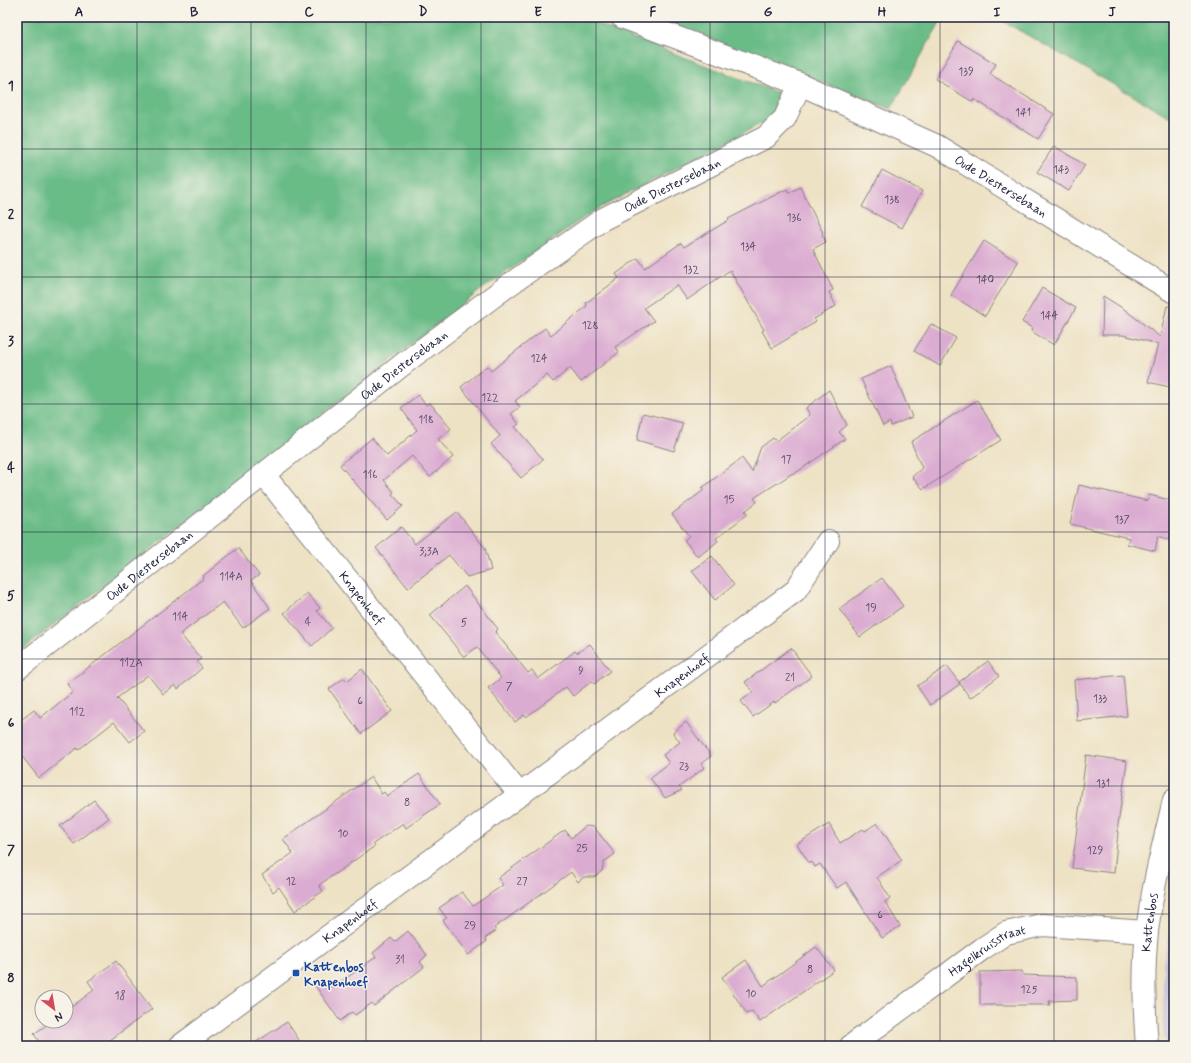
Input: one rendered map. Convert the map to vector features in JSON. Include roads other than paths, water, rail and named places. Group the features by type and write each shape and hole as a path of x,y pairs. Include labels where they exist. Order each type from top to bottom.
{"street":[{"name":"Oude Diestersebaan","path":"622,17 800,84 937,146 1174,292"},
{"name":"Oude Diestersebaan","path":"17,669 420,352 506,287 602,219 766,137 785,118 800,84"},
{"name":"Knapenhoef","path":"264,475 520,795"},
{"name":"Knapenhoef","path":"188,1043 795,591 828,540"},
{"name":"Kattenbos","path":"1148,1046 1144,986 1147,932 1155,886 1174,800"},
{"name":"Hagelkruisstraat","path":"851,1046 982,949 1006,933 1042,925 1147,932"}],"place":[{"name":"Kattenbos Knapenhoef","path":"296,973"}]}
